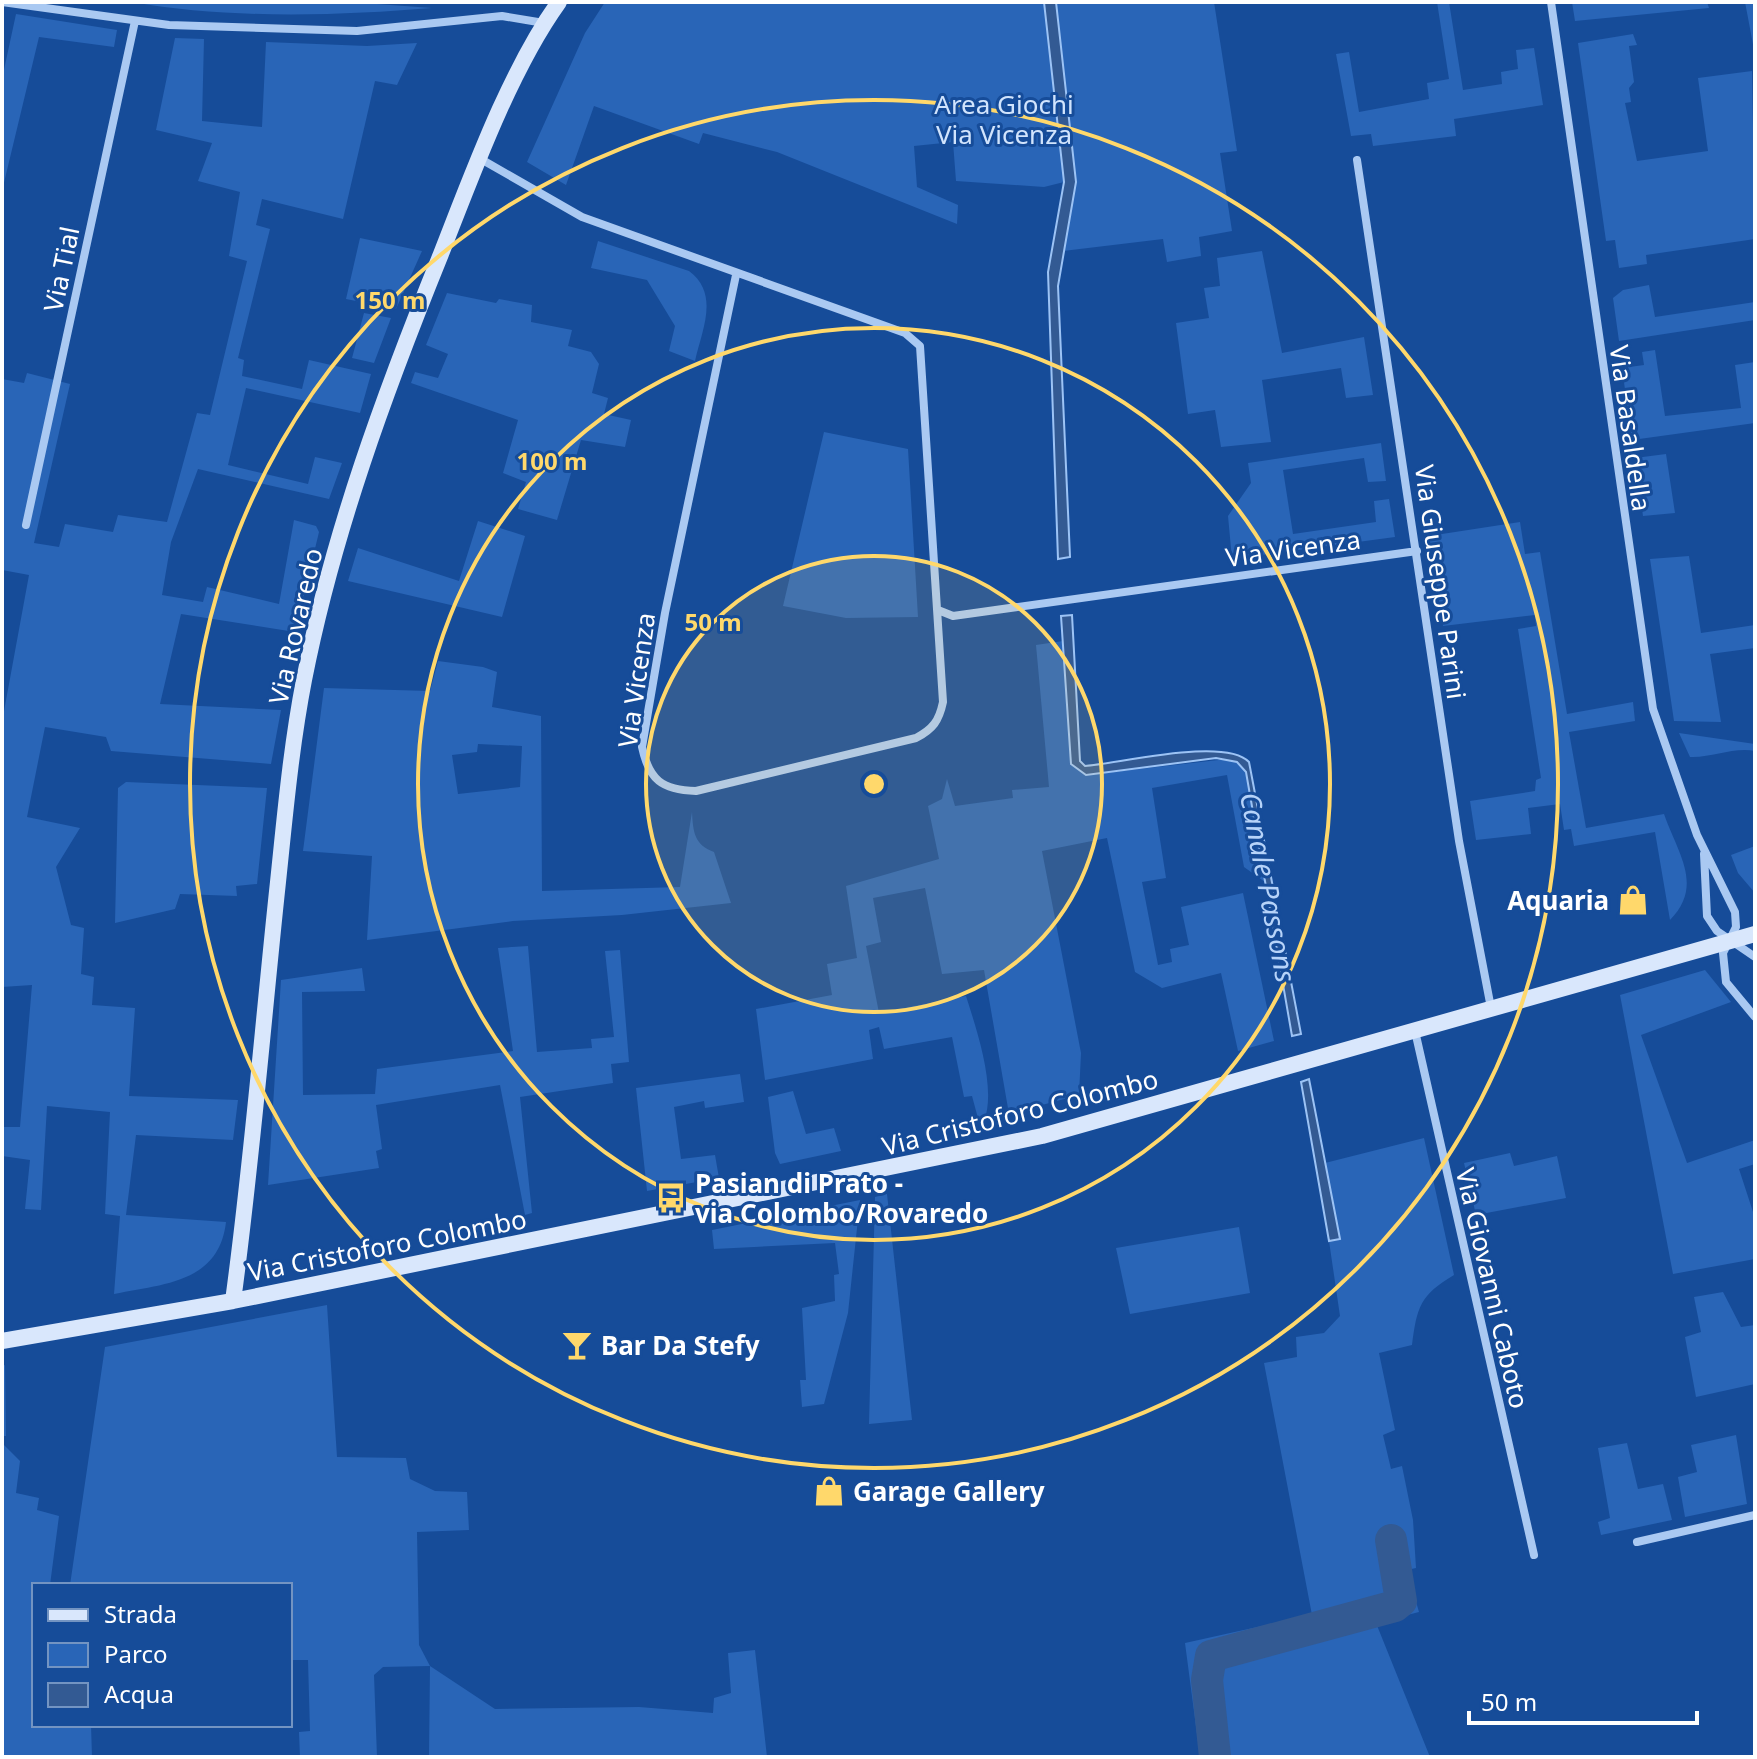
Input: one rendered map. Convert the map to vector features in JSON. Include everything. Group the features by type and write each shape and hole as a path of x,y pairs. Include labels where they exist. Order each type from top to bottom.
{"main road":[{"name":"Via Rovaredo","path":"233,1301 287,797 304,681 328,579 354,491 409,334 479,158 544,23 559,2"},
{"name":"Via Cristoforo Colombo","path":"2,1341 233,1301 1029,1139 1755,934"}],"street":[{"path":"2,2 169,25 357,31 502,16 544,23"},
{"name":"Via Basaldella","path":"1551,2 1653,709 1704,852 1735,912 1736,927 1723,953 1722,967 1726,982 1755,1017"},
{"name":"Via Tial","path":"26,525 135,21"},
{"name":"Via Vicenza","path":"479,158 582,217 736,275 905,333 920,346 943,702 940,719 931,730 916,738 696,791 673,791 658,784 647,768 642,747 665,613 736,275"},
{"name":"Via Giuseppe Parini","path":"1357,160 1459,841 1491,1009"},
{"name":"Via Vicenza","path":"938,610 953,616 1417,551"},
{"name":"Via Basaldella","path":"1704,852 1707,916 1717,931 1755,957"},
{"name":"Via Giovanni Caboto","path":"1415,1031 1534,1555"},
{"path":"1637,1542 1755,1515"}],"green space":[{"path":"132,2 350,2 432,8 282,14 205,11"},
{"name":"Area Giochi Via Vicenza","path":"605,2 1044,2 1064,182 1044,187 956,181 953,142 914,146 917,187 958,205 957,224 777,152 703,133 699,144 594,106 566,185 527,162 585,33"},
{"path":"1056,2 1214,2 1237,151 1220,153 1232,231 1199,237 1201,256 1167,262 1163,239 1063,251 1076,182"},
{"path":"1437,2 1449,2 1463,90 1502,84 1501,72 1518,69 1516,50 1534,48 1543,105 1454,119 1456,136 1373,146 1371,134 1351,136 1336,54 1349,52 1359,112 1429,99 1427,83 1449,79"},
{"path":"1572,2 1707,2 1709,8 1575,21"},
{"path":"1745,2 1755,2 1755,55"},
{"path":"16,14 117,30 114,47 39,37 2,191 2,79"},
{"path":"1633,34 1637,45 1629,46 1634,82 1629,88 1631,102 1625,103 1637,161 1708,151 1698,78 1752,71 1755,239 1646,255 1647,264 1619,268 1615,240 1606,241 1578,43"},
{"path":"175,38 204,39 202,121 262,127 266,42 367,46 417,43 397,85 375,81 343,219 262,199 256,225 270,229 238,358 244,360 242,376 302,389 309,360 371,374 360,413 246,388 228,465 308,484 315,457 342,463 329,499 198,469 171,542 162,595 203,602 207,587 279,604 294,520 316,526 319,532 295,632 181,614 160,704 281,710 271,764 111,751 106,737 45,727 27,817 80,828 56,867 71,925 84,928 81,974 94,977 92,1005 135,1008 129,1096 238,1100 233,1140 136,1135 126,1215 226,1222 221,1242 212,1258 200,1269 169,1283 114,1294 120,1216 105,1214 110,1112 47,1106 41,1210 25,1209 30,1160 2,1156 2,1127 20,1127 32,985 2,987 2,722 29,575 2,570 2,379 24,383 27,373 70,384 34,543 59,547 65,524 113,532 118,515 167,522 197,413 210,415 247,261 229,256 240,192 198,181 212,143 156,130"},
{"path":"360,238 422,251 396,309 346,299"},
{"path":"598,241 689,271 698,280 704,290 706,313 695,361 669,351 675,326 647,280 591,268"},
{"path":"1262,251 1282,353 1364,337 1373,395 1346,398 1341,368 1262,380 1271,442 1221,447 1215,410 1188,414 1176,323 1209,318 1204,288 1220,286 1217,258"},
{"path":"1649,285 1655,317 1755,302 1755,320 1619,341 1613,298 1623,290"},
{"path":"447,293 496,303 499,299 532,305 531,322 572,330 568,346 591,352 599,364 592,393 608,398 604,414 631,420 625,447 581,440 557,520 518,509 526,482 503,473 518,420 411,383 415,372 438,378 448,354 426,345"},
{"path":"364,313 391,318 374,363 352,358"},
{"path":"1655,350 1665,416 1741,408 1735,365 1755,362 1755,423 1632,440 1622,368 1644,365 1642,352"},
{"path":"824,432 908,449 918,617 846,618 783,606"},
{"path":"1381,443 1386,481 1368,482 1364,458 1283,470 1293,534 1376,522 1374,501 1389,499 1395,537 1232,559 1228,516 1251,483 1248,463"},
{"path":"1666,454 1675,513 1643,516 1635,458"},
{"path":"478,521 525,536 502,617 348,581 358,548 459,581"},
{"path":"1520,522 1525,554 1540,552 1567,714 1633,702 1635,721 1569,732 1586,828 1664,814 1681,856 1687,882 1680,907 1670,920 1655,832 1574,846 1571,829 1564,830 1560,804 1528,808 1531,834 1476,840 1470,801 1535,791 1536,780 1541,778 1518,629 1536,626 1535,615 1443,626 1429,536"},
{"path":"1689,556 1701,633 1755,625 1755,648 1710,654 1721,722 1674,721 1650,559"},
{"path":"1063,641 1071,764 1087,775 1227,759 1237,762 1246,772 1265,882 1244,867 1227,775 1152,788 1166,878 1142,882 1158,965 1172,962 1170,949 1189,945 1181,907 1243,893 1274,1041 1238,1051 1221,973 1162,988 1135,972 1107,838 1042,851 1081,1053 1079,1095 1009,1114 984,970 942,974 925,888 873,898 881,942 866,946 879,1013 966,996 987,1075 984,1121 979,1122 972,1096 964,1097 952,1037 884,1049 879,1027 869,1030 873,1059 765,1080 756,1009 832,995 827,964 857,958 846,886 939,859 928,806 942,799 947,779 955,806 1013,798 1012,790 1049,787 1036,645"},
{"path":"438,661 483,667 497,672 492,707 541,716 542,891 680,887 692,812 696,836 702,845 714,852 731,903 622,915 513,921 367,940 372,856 303,851 324,688 430,691","holes":["478,744 522,746 520,787 458,794 452,755 477,752"]},
{"path":"1679,733 1755,744 1755,751 1739,750 1690,757"},
{"path":"126,782 267,788 257,884 236,886 237,896 180,894 175,909 115,923 118,788"},
{"path":"1755,846 1755,893 1738,873 1731,855"},
{"path":"528,946 537,1052 592,1048 591,1039 614,1037 605,951 620,950 629,1062 611,1064 613,1083 520,1097 532,1213 525,1215 500,1085 376,1105 382,1149 376,1151 379,1168 268,1185 281,980 362,968 365,991 302,992 303,1095 375,1094 377,1069 513,1051 498,948"},
{"path":"1705,970 1731,1002 1641,1035 1687,1163 1755,1140 1755,1164 1739,1169 1755,1218 1755,1259 1673,1274 1620,995"},
{"path":"740,1074 744,1102 705,1108 704,1101 674,1107 681,1159 715,1155 719,1178 647,1191 636,1088"},
{"path":"793,1091 806,1134 834,1128 841,1151 780,1164 775,1153 768,1097"},
{"path":"1424,1138 1454,1275 1434,1289 1422,1303 1412,1345 1379,1353 1395,1430 1383,1435 1391,1469 1402,1466 1413,1520 1416,1568 1407,1570 1419,1612 1376,1623 1430,1757 1200,1757 1185,1643 1312,1615 1264,1363 1297,1357 1296,1337 1324,1333 1340,1316 1329,1241 1339,1239 1325,1163"},
{"path":"1510,1153 1514,1166 1557,1156 1566,1198 1476,1215 1464,1163"},
{"path":"887,1194 912,1420 869,1424 875,1197"},
{"path":"860,1200 848,1313 824,1404 802,1407 800,1380 806,1380 802,1308 835,1301 834,1275 839,1274 835,1243 714,1249 712,1230"},
{"path":"1239,1227 1250,1293 1130,1314 1116,1248"},
{"path":"1723,1292 1741,1327 1755,1325 1755,1384 1696,1397 1685,1337 1701,1332 1694,1297"},
{"path":"327,1305 337,1457 406,1458 410,1479 435,1491 467,1492 469,1530 417,1532 419,1645 430,1666 383,1667 374,1675 377,1757 300,1757 299,1732 310,1731 308,1660 292,1660 292,1583 70,1583 105,1347"},
{"path":"5,1365 6,1436 2,1436 2,1366"},
{"path":"1736,1435 1747,1504 1685,1517 1678,1477 1697,1472 1691,1445"},
{"path":"2,1443 20,1461 16,1493 39,1498 37,1510 59,1516 50,1583 32,1583 32,1727 91,1727 92,1757 2,1757"},
{"path":"1627,1443 1638,1489 1663,1484 1672,1520 1601,1535 1598,1522 1610,1518 1598,1448"},
{"path":"755,1650 767,1757 429,1757 430,1666 495,1709 639,1707 713,1713 714,1698 731,1693 728,1653"}],"water":[{"path":"1044,2 1056,2 1076,182 1058,286 1070,557 1058,559 1048,272 1064,182"},
{"path":"1072,615 1080,761 1085,766 1196,751 1237,755 1249,762 1301,1034 1292,1036 1246,772 1237,762 1216,758 1086,775 1071,764 1061,616"},
{"path":"1309,1079 1340,1239 1329,1241 1301,1082"}],"waterway":[{"name":"Canale Passons","path":"1215,1757 1207,1680 1211,1656 1395,1606 1401,1601 1391,1540"}],"place":[{"name":"Aquaria","path":"1633,900"},
{"name":"Pasian di Prato - via Colombo/Rovaredo","path":"671,1198"},
{"name":"Bar Da Stefy","path":"577,1345"},
{"name":"Garage Gallery","path":"829,1491"}]}
